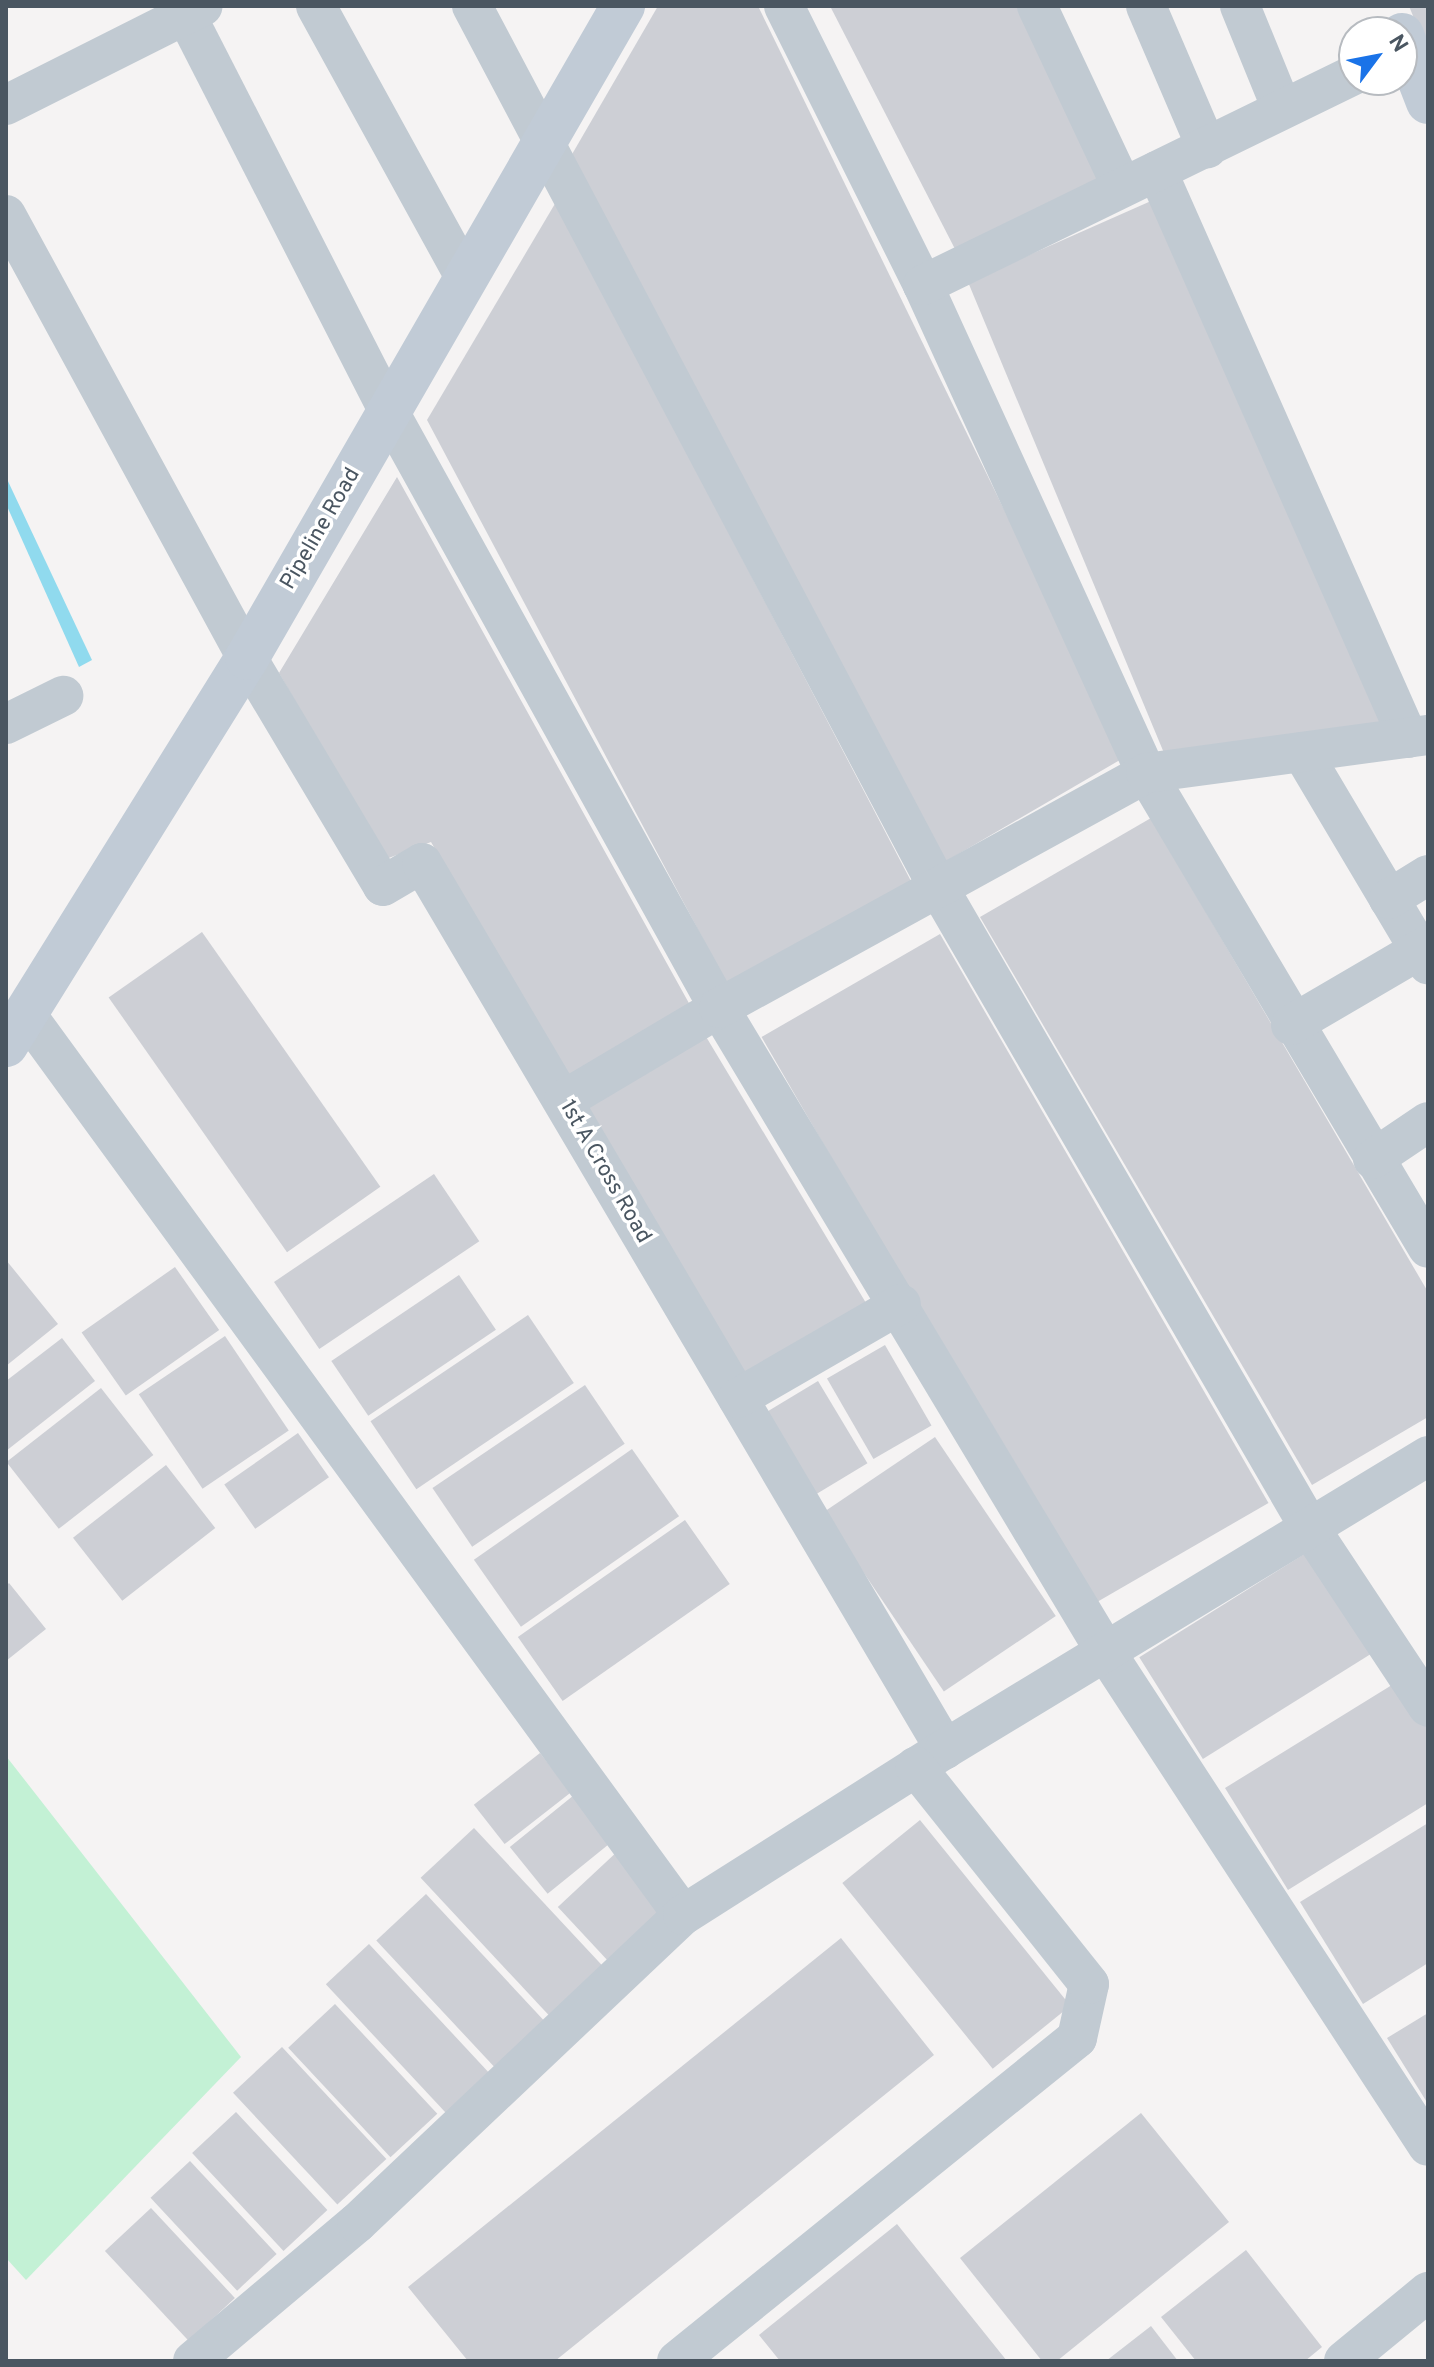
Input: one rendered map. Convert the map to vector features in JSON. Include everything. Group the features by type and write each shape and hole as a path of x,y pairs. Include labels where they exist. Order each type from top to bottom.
{"street":[{"path":"316,6 466,279"},
{"path":"472,6 938,887 1311,1530 1428,1707"},
{"name":"Pipeline Road","path":"16,1029 247,658 623,6"},
{"path":"784,6 923,285 1146,773 1291,1025 1428,1248"},
{"path":"564,1100 719,1008 1146,773 1418,737 1139,179 1037,6"},
{"path":"1146,6 1207,148"},
{"path":"1240,6 1282,109"},
{"path":"9,94 194,10 389,412 719,1008 901,1304 1107,1654 1428,2146"},
{"path":"1418,78 1428,102"},
{"path":"923,285 1338,83"},
{"path":"6,215 247,658"},
{"name":"1st A Cross Road","path":"247,658 383,886 422,863 738,1398 930,1758 1089,1984 1077,2038 677,2361"},
{"path":"6,724 63,696"},
{"path":"1291,1025 1425,953 1389,899 1302,752"},
{"path":"1389,899 1428,875"},
{"path":"16,1029 683,1915"},
{"path":"1373,1159 1428,1122"},
{"path":"738,1398 901,1304"},
{"path":"193,2361 357,2223 683,1915 930,1758 1107,1654 1428,1456"},
{"path":"1349,2359 1428,2292"}],"green space":[{"path":"6,1756 241,2057 26,2280 6,2258"}],"water":[{"path":"6,477 92,660 79,667 6,504"}],"building":[{"path":"658,6 758,6 1125,757 943,863 571,156"},
{"path":"830,6 1024,6 1107,185 955,249"},
{"path":"1409,6 1428,6 1428,53 1418,28 1418,16 1413,16"},
{"path":"1151,201 1388,723 1164,753 968,282"},
{"path":"556,202 912,883 728,986 427,420"},
{"path":"397,477 690,1005 568,1077 431,842 386,859 279,673"},
{"path":"1151,818 1428,1292 1428,1417 1312,1485 980,917"},
{"path":"202,932 380,1187 287,1252 109,997"},
{"path":"940,934 1268,1503 1090,1606 762,1037"},
{"path":"705,1035 869,1308 744,1384 580,1110"},
{"path":"434,1174 479,1241 319,1349 274,1282"},
{"path":"6,1260 58,1324 6,1366"},
{"path":"175,1267 219,1330 126,1395 82,1332"},
{"path":"459,1275 496,1330 368,1416 331,1361"},
{"path":"528,1315 574,1383 416,1489 370,1421"},
{"path":"225,1336 289,1431 203,1489 139,1394"},
{"path":"62,1338 95,1381 6,1451 6,1381"},
{"path":"885,1345 931,1426 873,1459 827,1378"},
{"path":"818,1381 867,1463 804,1501 755,1419"},
{"path":"585,1385 625,1444 472,1547 432,1488"},
{"path":"101,1388 153,1455 59,1529 6,1462"},
{"path":"298,1433 329,1477 255,1529 224,1485"},
{"path":"935,1437 1056,1616 944,1692 823,1512"},
{"path":"632,1449 679,1516 521,1627 474,1560"},
{"path":"166,1465 215,1528 122,1601 73,1538"},
{"path":"685,1520 730,1584 563,1701 518,1637"},
{"path":"1314,1548 1378,1650 1203,1759 1139,1657"},
{"path":"9,1583 46,1629 6,1661 6,1586"},
{"path":"1400,1680 1428,1725 1428,1803 1288,1890 1225,1788"},
{"path":"540,1753 571,1792 505,1844 474,1805"},
{"path":"579,1791 617,1838 548,1894 510,1847"},
{"path":"920,1820 1070,2006 993,2069 842,1883"},
{"path":"1428,1823 1428,1963 1363,2004 1300,1902"},
{"path":"474,1828 610,1974 557,2024 421,1878"},
{"path":"620,1849 678,1911 616,1969 558,1907"},
{"path":"426,1894 547,2024 498,2071 376,1940"},
{"path":"841,1938 934,2055 555,2361 468,2361 408,2287"},
{"path":"369,1944 492,2076 449,2117 326,1984"},
{"path":"335,2004 437,2114 390,2157 288,2048"},
{"path":"1428,2013 1428,2104 1387,2038"},
{"path":"282,2047 386,2159 337,2205 233,2093"},
{"path":"236,2112 327,2210 284,2251 192,2153"},
{"path":"1141,2113 1229,2222 1057,2361 1042,2361 960,2258"},
{"path":"190,2161 277,2254 237,2291 151,2198"},
{"path":"151,2208 235,2298 189,2341 105,2251"},
{"path":"897,2224 1007,2361 780,2361 759,2335"},
{"path":"1246,2250 1322,2347 1305,2361 1196,2361 1161,2317"},
{"path":"1151,2326 1178,2361 1106,2361"}]}
